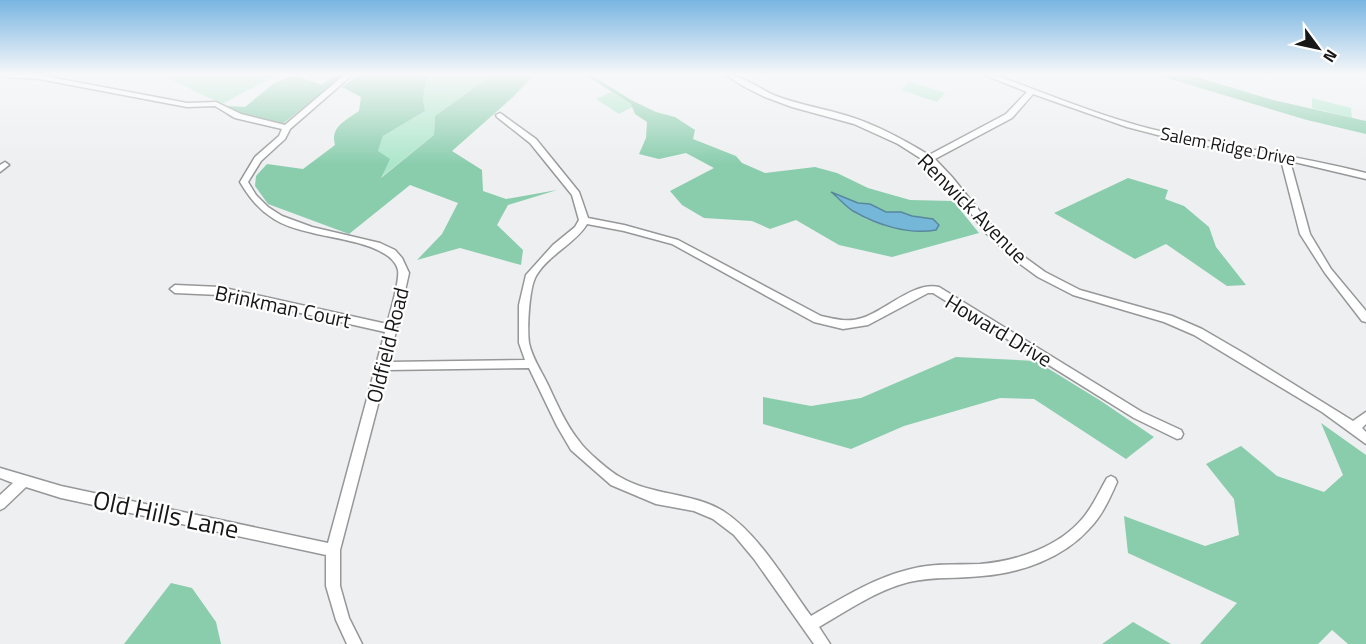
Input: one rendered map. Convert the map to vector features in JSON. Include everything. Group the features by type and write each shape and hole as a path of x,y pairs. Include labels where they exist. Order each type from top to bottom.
{"street":[{"path":"218,105 238,116 287,128"},
{"name":"Oldfield Road","path":"313,105 287,128 282,137 258,159 244,182 248,191 259,204 287,222 370,244 387,251 399,260 404,273 383,366 333,550 333,586 343,620 355,644"},
{"name":"Renwick Avenue","path":"799,105 834,114 880,131 929,159 989,230 1004,245 1042,274 1082,294 1158,316 1194,330 1354,428 1366,439"},
{"path":"929,159 1009,116 1019,105"},
{"name":"Salem Ridge Drive","path":"1073,105 1147,130 1285,157 1366,176"},
{"path":"500,115 533,141 576,194 584,220 579,229 556,247 531,275 524,305 523,323 524,343 532,364 575,446 592,464 615,481 640,493 695,505 718,515 739,531 824,644"},
{"path":"1285,157 1305,234 1328,271 1366,318"},
{"name":"Howard Drive","path":"584,220 675,242 818,319 843,325 864,322 927,289 935,290 1138,415 1177,434"},
{"name":"Brinkman Court","path":"175,289 220,291 391,329"},
{"path":"383,366 532,364"},
{"path":"1354,428 1366,417"},
{"name":"Old Hills Lane","path":"0,473 61,492 333,550"},
{"path":"0,504 23,481"},
{"path":"810,624 859,595 890,582 921,573 1012,566 1039,555 1063,542 1084,526 1111,482"}],"green space":[{"path":"247,105 307,105 276,129 231,118 219,109 228,106 245,107"},
{"path":"360,105 424,105 425,111 383,136 378,151 390,159 381,178 434,135 435,116 450,105 504,105 452,151 482,170 483,191 506,199 557,190 508,205 497,225 523,250 521,265 460,248 417,260 442,234 458,203 410,185 349,234 268,204 255,186 256,176 267,164 303,169 335,145 337,129 359,111"},
{"path":"424,105 450,105 435,116 434,135 379,179 378,151 383,136 425,111"},
{"path":"605,105 634,106 619,114"},
{"path":"631,105 642,105 675,117 695,130 693,139 736,156 742,163 765,173 815,167 837,173 868,188 910,200 953,201 979,233 892,257 839,245 796,220 770,229 752,221 704,218 682,205 670,191 714,168 686,153 659,159 639,154 646,138 647,122 635,114","holes":["834,194 858,203 870,204 886,212 901,212 933,219 939,225 936,230 926,231 889,227 855,213"]},
{"path":"1257,105 1295,105 1366,121 1366,134"},
{"path":"1312,105 1340,105 1351,108 1352,118 1312,108"},
{"path":"1128,178 1168,190 1165,199 1184,206 1209,227 1216,247 1246,285 1227,286 1166,244 1135,259 1054,213"},
{"path":"956,357 1036,361 1154,437 1126,459 1034,399 1000,398 904,426 851,449 763,424 763,397 811,406 861,398"},
{"path":"1321,423 1366,455 1366,644 1348,644 1332,630 1318,644 1200,644 1237,603 1128,553 1124,516 1205,546 1239,535 1234,499 1206,464 1241,446 1277,476 1324,492 1343,475"},
{"path":"171,583 192,588 216,622 221,644 124,644"},
{"path":"1133,622 1171,644 1102,644"}],"water":[{"path":"831,192 858,203 870,204 886,212 901,212 933,219 939,225 936,230 915,231 872,221 847,207"}]}
